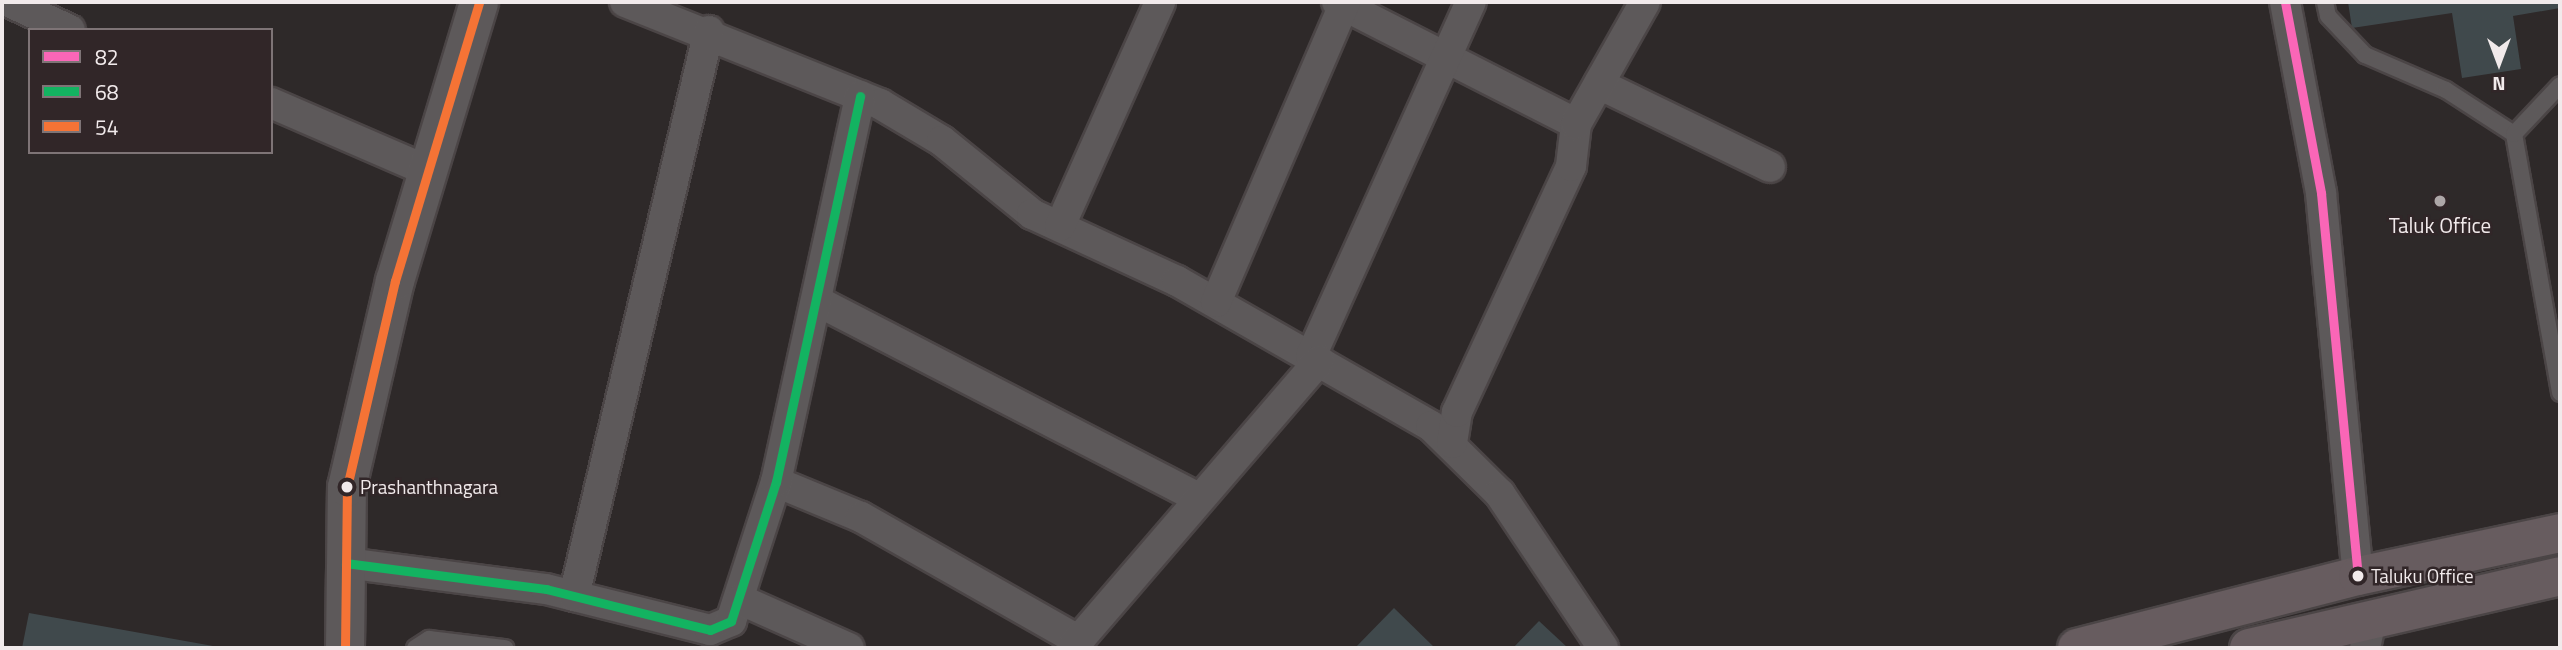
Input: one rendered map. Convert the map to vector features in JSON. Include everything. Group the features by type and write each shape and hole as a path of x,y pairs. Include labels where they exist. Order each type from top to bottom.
{"main road":[{"path":"345,648 347,487 428,171 479,2"},
{"path":"2077,648 2358,576 2560,533"},
{"path":"2249,648 2368,634 2560,576"}],"street":[{"path":"9,2 66,28"},
{"path":"625,2 709,31 860,96 942,142 1032,214 1216,302 1452,443 1500,494 1603,648"},
{"path":"1060,226 1160,2"},
{"path":"776,482 860,517 1076,645 1315,359 1443,59 1471,2"},
{"path":"1452,443 1457,412 1571,166 1576,124 1645,2"},
{"path":"2285,2 2321,193 2358,576"},
{"path":"1216,302 1342,3 1443,59 1576,124"},
{"path":"573,596 709,31"},
{"path":"1599,84 1770,167"},
{"path":"346,564 573,596 710,630 731,621 741,600 776,482 860,96"},
{"path":"273,104 428,171"},
{"path":"817,301 1198,498"},
{"path":"741,600 849,648"}],"lane":[{"path":"2325,2 2328,16 2365,55 2446,90 2514,134 2560,393"},
{"path":"2514,134 2560,85"},
{"path":"415,648 429,639 505,648"}],"building":[{"path":"2348,2 2560,2 2560,8 2513,16 2521,69 2462,78 2452,13 2352,28"},
{"path":"1394,608 1435,648 1355,648"},
{"path":"29,613 213,646 213,648 22,648"},
{"path":"1539,621 1568,648 1513,648"}],"transit line":[{"name":"54","path":"345,648 347,487 395,281 479,2"},
{"name":"82","path":"2285,2 2321,193 2358,576"},
{"name":"68","path":"346,563 546,589 710,630 731,621 776,482 860,96"}],"place":[{"name":"Taluk Office","path":"2440,201"},
{"name":"Prashanthnagara","path":"347,487"},
{"name":"Taluku Office","path":"2358,576"}]}
